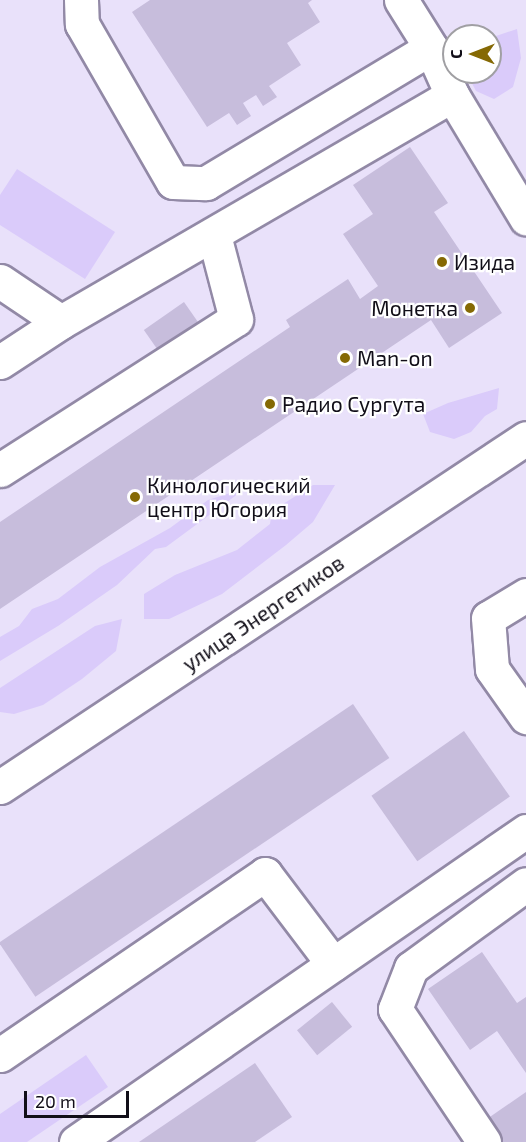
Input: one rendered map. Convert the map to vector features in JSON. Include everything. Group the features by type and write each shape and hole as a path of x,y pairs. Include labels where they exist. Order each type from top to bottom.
{"main road":[{"path":"81,0 82,24 173,182 206,183 431,48"},
{"path":"401,0 431,48 452,95 526,218"},
{"path":"0,362 61,322 452,95"},
{"path":"0,470 236,319 214,235"},
{"path":"0,281 61,322"},
{"name":"улица Энергетиков","path":"0,787 526,438"},
{"path":"526,595 488,618 492,669 526,717"},
{"path":"75,1142 526,831"},
{"path":"0,1054 265,874 333,964"},
{"path":"484,1142 395,1009 411,968 526,884"}],"shaded area":[{"path":"517,29 521,58 513,87 494,99 476,91 472,84 502,84 502,34"},
{"path":"17,169 115,232 85,279 0,225 0,195"},
{"path":"499,388 497,409 485,416 471,432 454,439 430,432 423,414 448,403"},
{"path":"313,485 335,485 313,522 286,545 222,594 169,619 144,619 144,594 175,575 237,550 270,524 272,511"},
{"path":"246,488 166,547 155,549 117,585 58,626 0,661 0,637 19,626 32,609 58,599 100,567 170,528 208,500"},
{"path":"122,619 116,651 82,679 43,705 14,714 0,712 0,688 95,626"},
{"path":"86,1055 108,1087 27,1142 0,1142 0,1114"}],"building":[{"path":"150,0 312,0 308,3 320,22 287,43 301,65 269,86 277,97 263,106 256,95 243,103 251,116 237,125 229,113 207,127 132,12"},
{"path":"410,147 448,203 434,212 502,313 449,348 431,320 0,609 0,522 290,327 286,320 348,279 360,299 378,286 343,234 373,214 353,185"},
{"path":"184,302 200,325 160,353 144,330"},
{"path":"353,704 389,758 35,997 0,942"},
{"path":"464,731 510,797 417,861 371,796"},
{"path":"482,952 517,1003 526,997 526,1073 497,1031 470,1050 428,989"},
{"path":"332,1002 352,1027 317,1055 297,1030"},
{"path":"255,1063 292,1117 255,1142 139,1142"},
{"path":"526,1092 526,1142 498,1142 484,1121"}],"place":[{"name":"Изида","path":"442,262"},
{"name":"Монетка","path":"470,308"},
{"name":"Man-on","path":"345,358"},
{"name":"Радио Сургута","path":"270,404"},
{"name":"Кинологический центр Югория","path":"135,497"}]}
